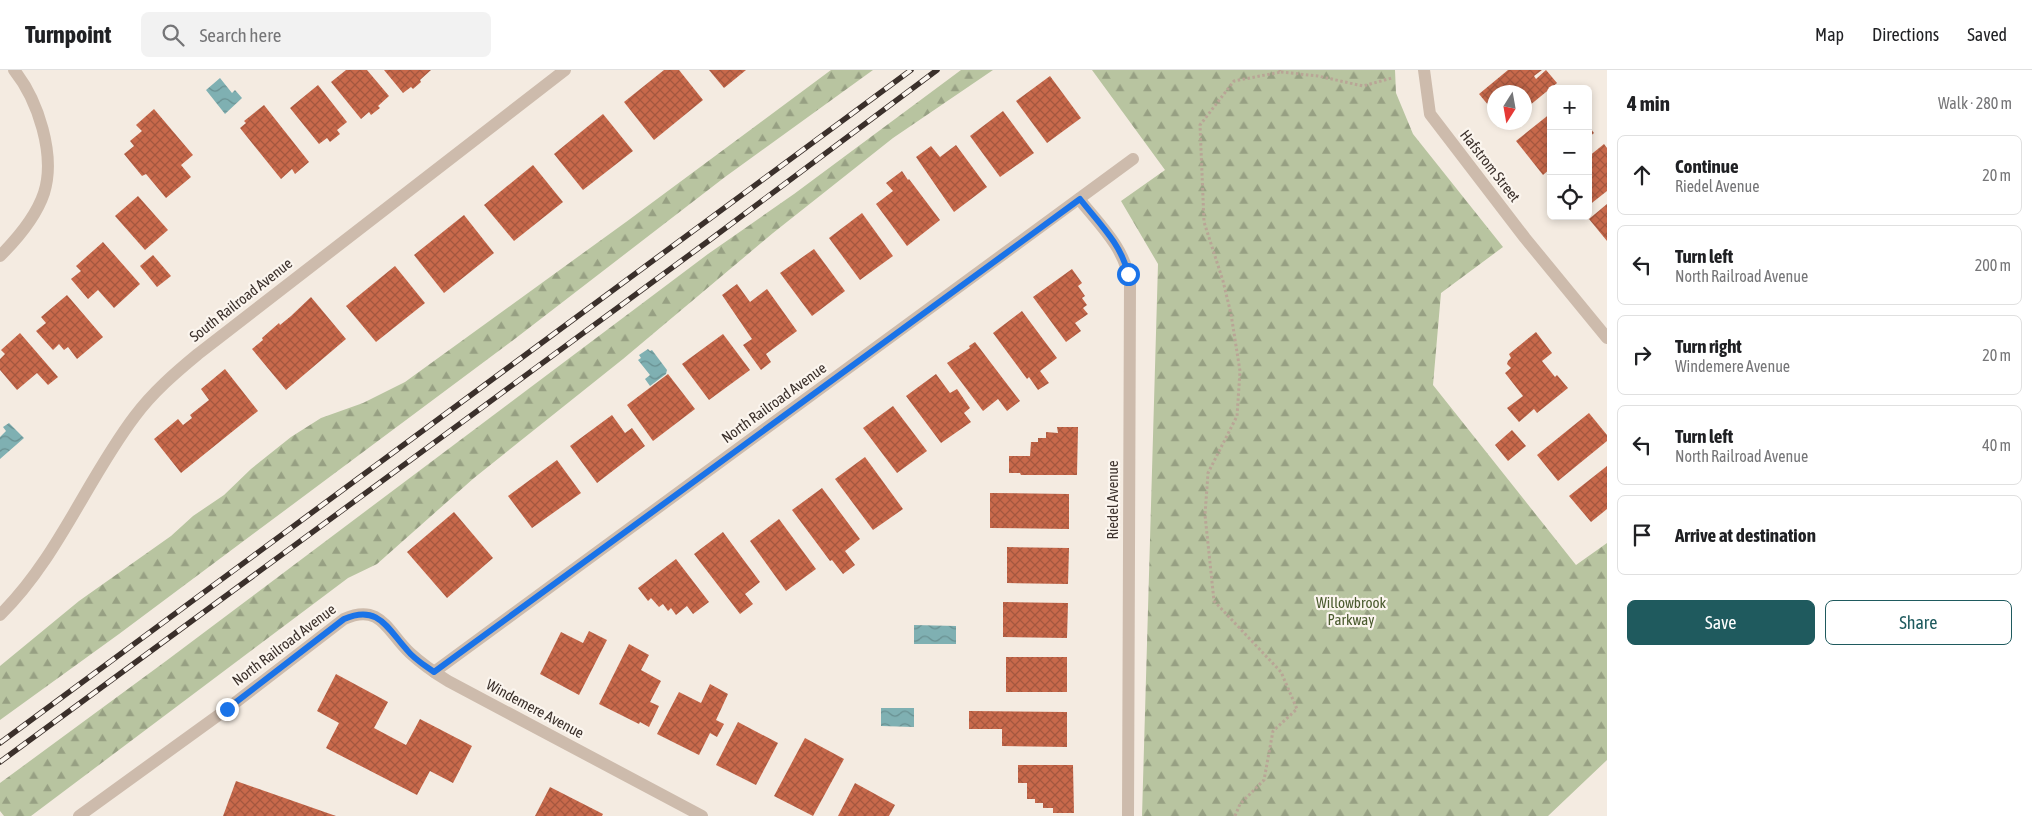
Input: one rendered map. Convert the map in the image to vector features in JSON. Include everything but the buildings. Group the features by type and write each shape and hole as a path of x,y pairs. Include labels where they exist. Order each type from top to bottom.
{"street":[{"path":"0,256 20,233 35,211 44,193 47,165 45,137 37,109 22,80 14,70"},
{"name":"South Railroad Avenue","path":"0,615 33,577 122,434 162,385 198,354 565,70"},
{"name":"Hafstrom Street","path":"1424,70 1430,114 1525,238 1607,338"},
{"name":"North Railroad Avenue","path":"434,672 1133,159"},
{"name":"Riedel Avenue","path":"1080,199 1116,246 1126,264 1130,284 1128,816"},
{"name":"North Railroad Avenue","path":"79,816 227,709 344,619 355,614 367,614"},
{"name":"Windemere Avenue","path":"367,614 377,617 387,625 408,652 434,672 463,690 702,816"}],"path":[{"path":"1235,816 1240,804 1264,780 1273,731 1297,709 1281,672 1214,601 1205,515 1208,473 1237,416 1240,371 1232,314 1204,222 1200,125 1234,81 1280,71 1318,76 1363,86 1392,78"}],"green space":[{"path":"831,70 873,70 725,177 516,338 119,634 0,720 0,666 79,601 171,536 193,516 224,495 251,469 291,437 321,418 363,403 405,382"},
{"path":"961,70 993,70 893,138 773,233 623,359 474,478 377,564 348,578 31,816 4,816 0,811 0,783 166,661 708,254 794,194"},
{"name":"Willowbrook Parkway","path":"1092,70 1395,70 1396,93 1413,134 1503,247 1441,293 1433,385 1576,565 1607,543 1607,760 1548,816 1142,816 1158,264 1121,201 1165,170"}],"water":[{"path":"220,78 232,93 235,90 242,98 225,114 206,90"},
{"path":"648,349 652,350 667,370 666,374 650,386 645,379 650,375 638,360 641,358 639,355"},
{"path":"9,423 24,438 0,459 0,437 6,431 3,427"},
{"path":"914,625 956,626 956,644 914,644"},
{"path":"881,708 914,708 914,727 881,726"}],"railway":[{"path":"0,743 911,70"},
{"path":"0,762 707,242 937,70"}],"route":[{"path":"227,709 344,619 355,614 367,614 377,617 387,625 408,652 434,672 1080,199 1116,246 1126,264 1128,274"}]}
